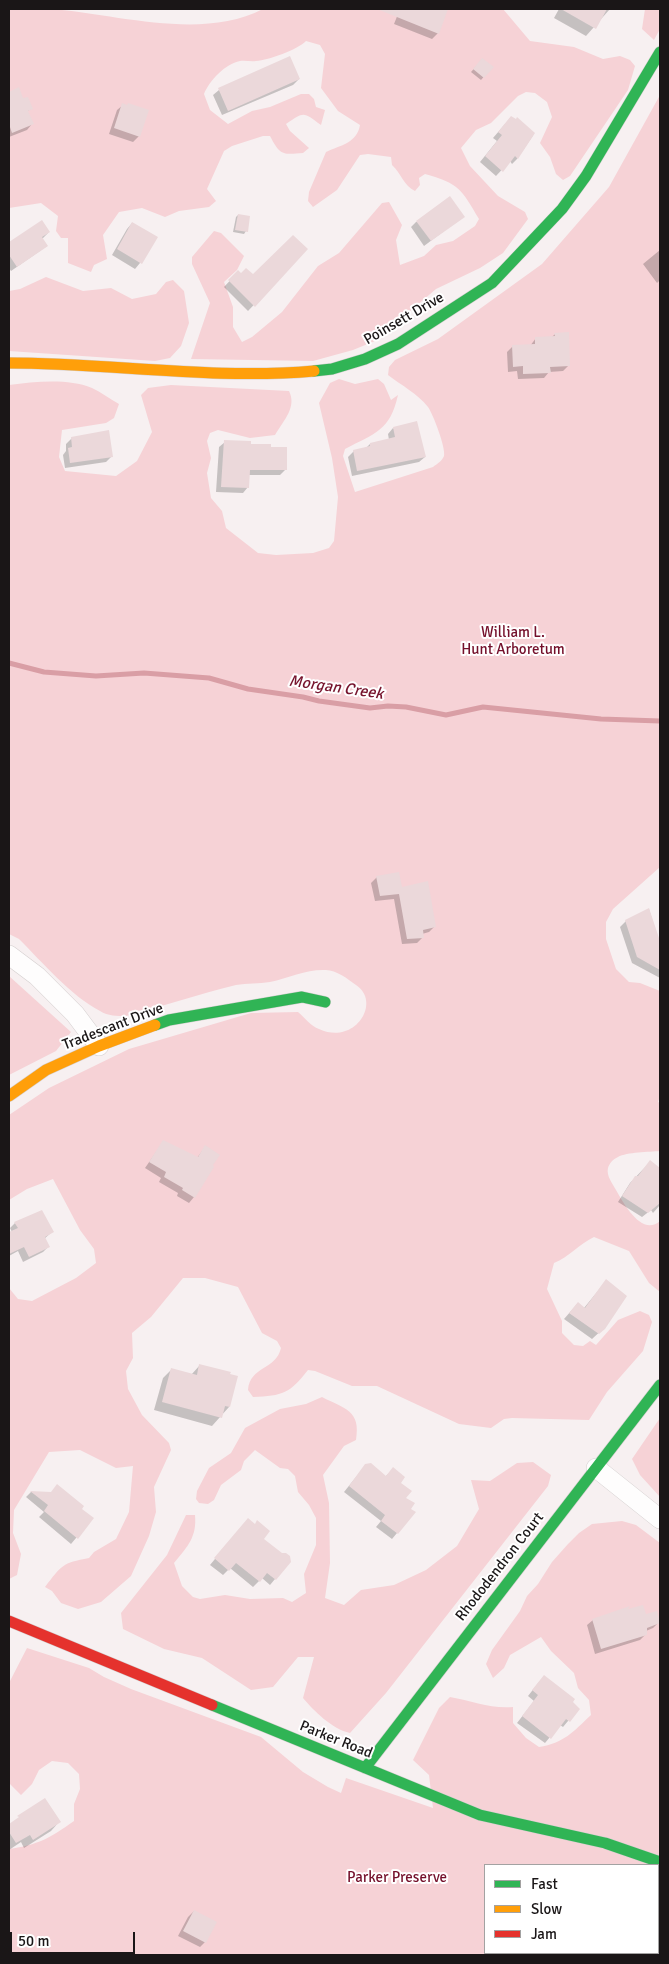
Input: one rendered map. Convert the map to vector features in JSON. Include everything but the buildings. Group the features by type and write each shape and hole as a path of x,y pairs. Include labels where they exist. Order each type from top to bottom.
{"street":[{"name":"Poinsett Drive","path":"9,363 61,363 145,370 287,372 332,369 365,359 398,344 492,283 562,208 586,176 660,52"},
{"path":"9,955 37,976 75,1014 99,1046"},
{"name":"Tradescant Drive","path":"9,1096 46,1070 99,1046 169,1020 302,997 325,1002"},
{"name":"Rhododendron Court","path":"365,1768 660,1385"},
{"path":"596,1468 660,1519"},
{"name":"Parker Road","path":"9,1621 480,1815 605,1843 660,1862"}],"green space":[{"path":"9,9 51,9 158,23 186,24 213,23 239,18 263,9 503,9 530,41 574,47 603,59 620,56 630,60 635,66 628,90 570,176 563,180 556,174 550,157 540,143 552,117 547,102 535,93 526,92 518,96 491,123 476,130 461,148 470,166 498,196 525,212 528,219 503,253 480,268 436,289 375,341 353,350 313,361 191,359 210,303 192,264 192,257 214,231 221,233 244,256 237,270 224,282 233,307 233,327 242,342 252,337 282,312 318,266 339,253 382,203 389,202 402,225 396,240 400,265 424,256 436,245 453,241 475,226 479,219 463,194 453,185 425,174 419,178 420,185 415,191 408,186 392,165 391,157 368,154 360,155 337,190 313,207 308,201 309,192 326,152 352,140 356,136 360,125 338,111 321,88 325,54 320,45 306,41 296,48 275,57 254,61 240,61 229,65 214,78 204,94 210,110 228,124 252,111 270,107 301,94 309,94 314,99 316,107 325,110 321,125 304,115 286,124 290,131 309,148 303,153 286,154 276,147 270,136 263,136 232,146 224,151 207,189 216,201 209,207 179,211 165,217 142,208 119,212 103,235 107,259 94,265 91,272 68,263 68,238 61,238 56,231 58,216 41,203 9,208"},
{"path":"645,9 660,9 660,29 654,40 642,29"},
{"name":"William L. Hunt Arboretum","path":"660,95 660,867 613,909 606,922 606,939 616,969 629,982 640,983 660,991 660,1096 658,1102 660,1103 660,1151 622,1155 616,1158 609,1166 608,1174 619,1196 634,1217 647,1225 653,1225 660,1221 660,1292 649,1283 629,1251 594,1237 554,1263 547,1289 562,1321 562,1333 574,1345 583,1346 590,1341 596,1345 618,1320 640,1311 649,1315 652,1322 643,1351 607,1392 589,1420 512,1418 504,1419 491,1428 459,1424 377,1386 352,1386 308,1370 296,1384 285,1392 272,1396 253,1397 248,1390 250,1382 253,1376 269,1365 278,1355 281,1348 277,1341 262,1333 238,1287 205,1278 183,1278 151,1317 132,1333 133,1358 126,1371 128,1389 142,1415 169,1443 171,1450 154,1487 156,1512 149,1536 131,1576 101,1602 78,1609 61,1603 52,1591 45,1587 63,1566 89,1558 94,1552 116,1539 129,1512 133,1466 116,1468 80,1450 49,1452 14,1510 13,1533 21,1554 17,1575 9,1579 9,1288 18,1299 32,1301 76,1278 96,1263 94,1249 80,1230 53,1179 27,1189 9,1200 9,1115 49,1088 129,1049 251,1013 298,1012 316,1028 332,1033 344,1032 361,1020 365,1011 366,1001 363,992 346,978 334,972 319,970 270,982 236,985 126,1016 109,1015 78,996 57,978 19,939 9,934 9,385 51,382 72,383 99,391 119,404 114,418 106,423 62,430 59,457 65,471 116,476 137,461 152,432 141,395 148,388 171,385 289,391 291,397 290,408 275,435 250,438 218,430 210,433 207,441 211,458 207,473 211,498 222,511 226,528 258,553 276,555 313,553 329,548 334,541 338,497 332,458 319,403 330,383 339,379 355,384 378,379 384,384 391,400 398,395 395,407 386,424 373,434 345,449 343,456 355,492 433,467 439,462 444,456 443,446 439,431 428,407 388,375 389,367 395,360 438,339 542,264 609,187"},
{"path":"46,277 83,291 111,288 132,299 156,294 166,282 173,280 184,291 189,323 181,346 170,358 155,361 9,351 9,291 20,289"},
{"path":"9,976 71,1032 56,1051 9,1075"},
{"path":"322,1397 350,1412 354,1416 357,1430 356,1440 344,1446 323,1475 329,1503 330,1563 325,1598 344,1605 361,1590 394,1585 426,1570 457,1546 479,1509 471,1480 490,1481 517,1463 533,1462 551,1475 548,1486 386,1693 350,1733 330,1724 303,1698 314,1657 298,1657 273,1687 251,1690 202,1658 164,1649 123,1629 121,1613 167,1555 186,1515 195,1515 195,1529 187,1546 174,1563 182,1586 193,1597 200,1599 225,1595 250,1599 283,1598 292,1602 306,1593 304,1574 316,1545 316,1518 309,1505 298,1492 295,1476 288,1469 280,1468 255,1450 244,1461 241,1470 221,1485 214,1500 208,1504 199,1503 196,1499 197,1491 209,1468 231,1453 245,1428 280,1409 306,1404"},
{"path":"660,1418 660,1497 640,1475 632,1459"},
{"name":"Parker Preserve","path":"622,1521 636,1525 660,1543 660,1955 9,1955 9,1849 43,1840 74,1821 74,1804 80,1789 79,1774 68,1763 52,1761 39,1770 32,1784 21,1795 9,1783 9,1683 27,1648 89,1668 131,1689 261,1737 303,1772 341,1793 346,1778 433,1808 429,1775 413,1760 439,1708 450,1697 489,1706 513,1707 513,1723 526,1738 539,1747 562,1740 591,1715 589,1700 578,1688 574,1673 551,1651 541,1637 510,1655 504,1668 493,1678 486,1664 492,1650 520,1611 527,1596 538,1584 552,1562 579,1533 592,1524"}],"waterway":[{"name":"Morgan Creek","path":"9,663 44,672 96,676 144,673 209,678 248,689 319,701 370,708 406,707 446,715 483,707 601,719 660,721"}],"traffic: fast":[{"path":"314,371 332,369 365,359 398,344 492,283 562,209 586,176 660,52"},
{"path":"155,1025 169,1020 302,997 325,1002"},
{"path":"365,1768 660,1385"},
{"path":"212,1705 480,1815 605,1843 660,1862"}],"traffic: slow":[{"path":"9,363 238,374 314,371"},
{"path":"9,1096 46,1070 99,1046 155,1025"}],"traffic: jam":[{"path":"9,1621 212,1705"}]}
